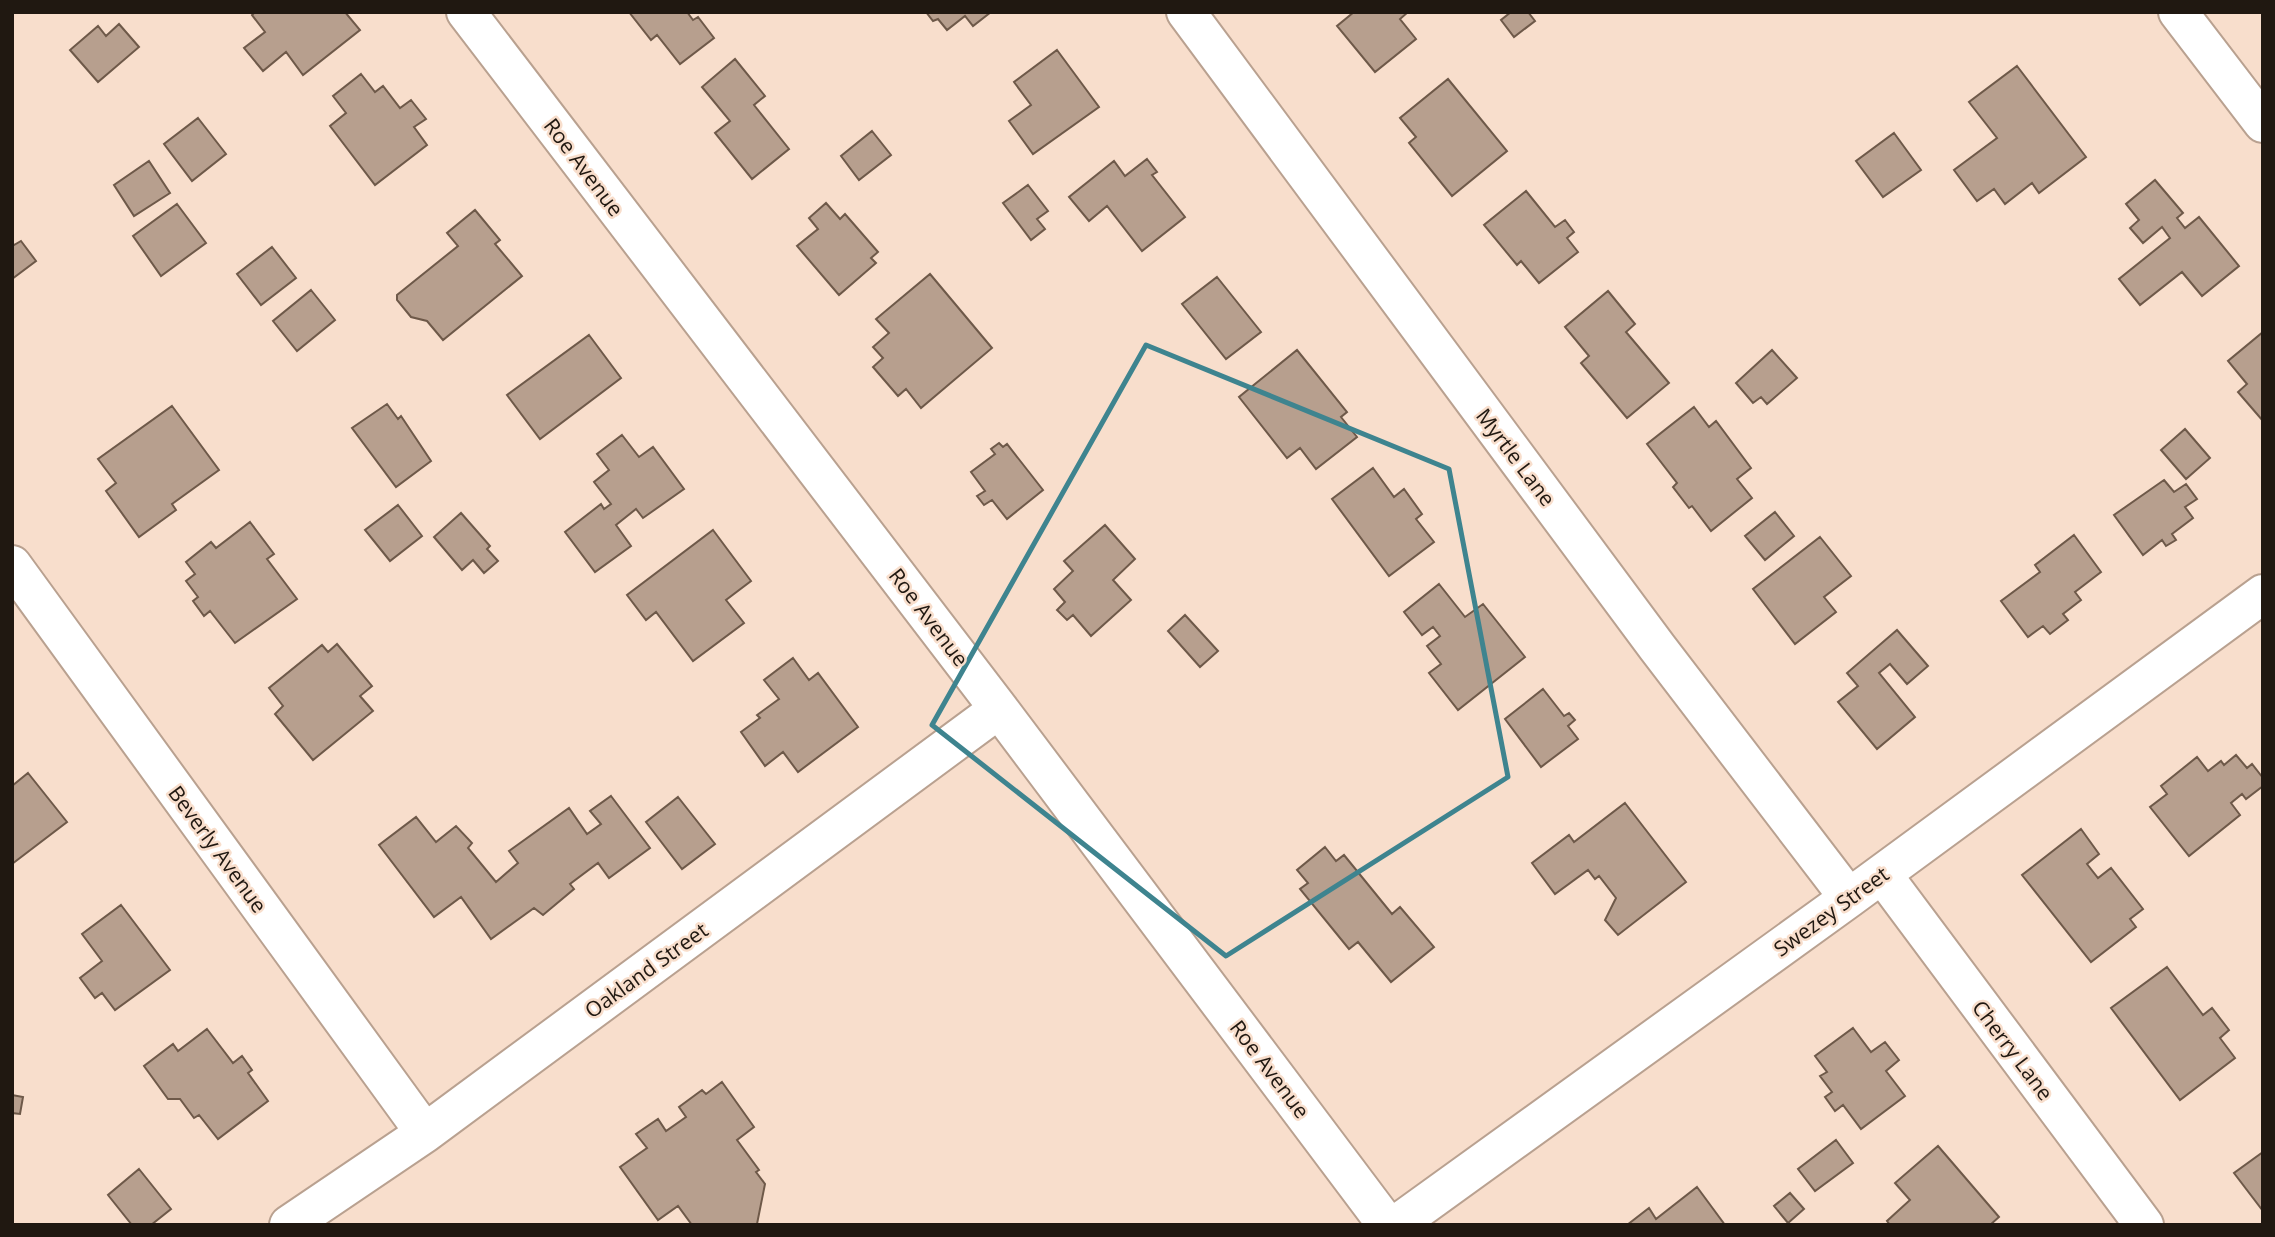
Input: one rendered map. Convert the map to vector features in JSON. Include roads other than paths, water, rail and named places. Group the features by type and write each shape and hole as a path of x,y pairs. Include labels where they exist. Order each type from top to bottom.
{"street":[{"name":"Roe Avenue","path":"466,12 999,709 1387,1225"},
{"name":"Myrtle Lane","path":"1186,12 1657,647 1849,898"},
{"path":"2178,12 2263,123"},
{"name":"Beverly Avenue","path":"12,565 425,1133"},
{"name":"Swezey Street","path":"1396,1225 1882,874 2263,594"},
{"name":"Oakland Street","path":"289,1225 425,1133 999,709"},
{"name":"Cherry Lane","path":"1882,874 2144,1225"}]}
